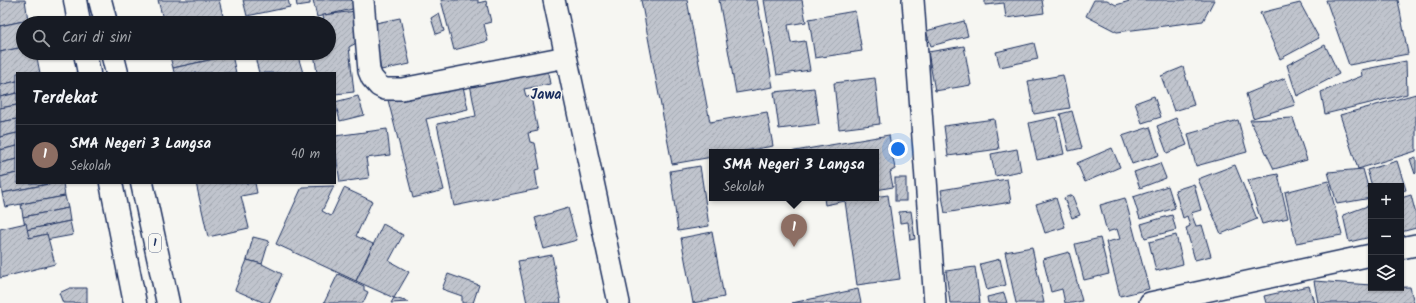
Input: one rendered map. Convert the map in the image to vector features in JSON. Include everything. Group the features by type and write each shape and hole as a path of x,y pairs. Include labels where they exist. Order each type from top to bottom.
{"main road":[{"path":"75,0 78,16"},
{"path":"100,0 104,16"},
{"path":"86,60 89,72"},
{"path":"114,60 117,72"},
{"path":"111,184 135,303"},
{"name":"1","path":"142,184 168,303"}],"street":[{"path":"363,0 369,71 375,83 385,89 402,89 566,57"},
{"path":"554,0 619,303"},
{"path":"913,0 935,303"},
{"path":"1404,247 1416,245"},
{"path":"1150,303 1201,298 1368,256"}],"building":[{"path":"0,0 25,0 27,16 16,16 16,23 0,26"},
{"path":"158,0 219,0 223,16 162,16"},
{"path":"243,0 288,0 290,7 247,16"},
{"path":"296,0 310,0 310,4 297,6"},
{"path":"313,0 356,0 357,8 317,16"},
{"path":"441,0 478,0 478,3 486,1 491,22 484,24 488,41 454,50"},
{"path":"641,0 687,0 710,122 767,112 773,146 756,149 709,149 709,158 672,164"},
{"path":"719,0 757,0 773,87 736,93"},
{"path":"764,0 802,0 806,22 788,25 791,43 805,41 810,70 777,75"},
{"path":"985,0 1042,0 1044,13 1006,18 1004,3 985,5"},
{"path":"1094,0 1107,0 1116,5 1133,0 1214,0 1203,21 1117,32 1086,16"},
{"path":"1326,0 1398,0 1408,54 1349,65"},
{"path":"1300,3 1319,38 1280,59 1260,13"},
{"path":"356,11 360,41 349,47 354,92 336,94 336,72 317,72 315,60 336,60 336,16 323,15"},
{"path":"855,11 862,51 815,58 809,19"},
{"path":"439,13 444,31 436,34 431,18"},
{"path":"400,18 410,64 381,70 371,24"},
{"path":"964,21 968,36 931,46 926,31"},
{"path":"16,23 16,49 0,52 0,26"},
{"path":"1034,43 1038,59 1000,67 996,52"},
{"path":"1325,45 1339,74 1297,96 1287,65"},
{"path":"964,46 971,85 935,91 928,52"},
{"path":"16,49 16,60 37,60 40,72 16,72 16,81 0,85 0,52"},
{"path":"171,60 209,60 173,68"},
{"path":"209,60 233,60 236,72 174,72 173,68"},
{"path":"256,60 299,60 303,72 259,72"},
{"path":"1406,61 1407,94 1325,114 1321,92 1362,76 1361,70"},
{"path":"1183,67 1194,105 1174,111 1161,76"},
{"path":"547,68 550,84 524,89 526,96 531,97 538,131 528,133 530,142 535,143 540,169 535,170 538,189 454,206 437,124 476,116 470,84"},
{"path":"1063,75 1070,108 1034,114 1028,81"},
{"path":"875,78 880,124 839,129 834,83"},
{"path":"1285,78 1295,105 1253,118 1246,94"},
{"path":"16,81 16,93 0,97 0,85"},
{"path":"462,82 468,109 426,119 444,190 413,198 388,100"},
{"path":"814,88 819,124 779,129 774,92"},
{"path":"16,93 16,105 0,108 0,97"},
{"path":"1416,94 1416,151 1358,169 1340,115"},
{"path":"358,96 364,115 340,121 336,102"},
{"path":"1154,96 1161,117 1142,123 1135,103"},
{"path":"16,105 16,119 0,122 0,108"},
{"path":"1072,111 1082,148 1069,151 1060,114"},
{"path":"1056,117 1064,154 1037,160 1029,123"},
{"path":"1176,118 1187,145 1167,153 1157,126"},
{"path":"1293,118 1307,160 1274,169 1250,120"},
{"path":"16,119 16,133 0,137 0,122"},
{"path":"994,119 999,149 948,156 944,126"},
{"path":"1238,120 1247,152 1196,166 1188,134"},
{"path":"1150,127 1159,155 1132,164 1122,136"},
{"path":"387,129 390,155 366,158 369,178 340,182 336,156 336,136"},
{"path":"16,133 16,146 0,150 0,137"},
{"path":"889,135 895,169 890,172 893,187 879,189 879,149 807,149"},
{"path":"16,146 16,159 0,163 0,150"},
{"path":"1112,148 1120,167 1085,182 1077,163"},
{"path":"1017,149 1021,171 995,176 991,154"},
{"path":"1416,157 1416,173 1415,174 1410,159"},
{"path":"16,159 16,173 0,177 0,163"},
{"path":"1397,161 1404,183 1371,183 1367,170"},
{"path":"1160,163 1166,178 1140,188 1134,172"},
{"path":"1235,165 1257,219 1221,234 1198,179"},
{"path":"700,166 709,226 678,231 670,171"},
{"path":"1363,169 1368,187 1368,199 1337,204 1328,172"},
{"path":"16,173 16,184 49,184 2,193 0,177"},
{"path":"1278,174 1288,218 1262,224 1248,180"},
{"path":"895,178 906,178 906,201 895,201"},
{"path":"1007,179 1011,202 945,213 941,190"},
{"path":"1328,181 1342,235 1296,243 1285,192"},
{"path":"49,184 63,184 65,196 5,207 2,193"},
{"path":"196,184 255,184 257,193 241,196 249,228 208,237"},
{"path":"1194,184 1201,210 1191,213 1196,226 1202,225 1211,256 1195,260 1186,228 1190,226 1187,216 1183,218 1175,190"},
{"path":"334,186 322,211 331,216 344,188 372,201 356,236 373,244 356,281 276,244 302,187"},
{"path":"1168,186 1175,208 1140,219 1133,197"},
{"path":"888,195 900,279 857,285 845,201 879,201 879,196"},
{"path":"1072,195 1080,215 1072,218 1064,198"},
{"path":"1411,195 1416,215 1416,228 1404,231 1404,219 1404,197"},
{"path":"65,196 68,208 23,217 21,204"},
{"path":"1056,198 1065,227 1045,233 1036,204"},
{"path":"1125,198 1149,289 1120,296 1106,242 1120,239 1117,229 1107,232 1100,205"},
{"path":"824,201 845,201 825,205"},
{"path":"1368,206 1368,238 1349,242 1343,215"},
{"path":"68,208 70,221 26,230 23,217"},
{"path":"568,208 577,240 544,249 535,218"},
{"path":"911,211 915,239 910,240 908,222 900,223 899,212"},
{"path":"1172,215 1176,230 1145,238 1141,224"},
{"path":"70,221 73,235 46,240 47,234 29,238 26,230"},
{"path":"26,223 29,238 47,234 55,264 0,278 0,229"},
{"path":"383,224 403,235 389,261 409,272 394,298 356,281"},
{"path":"712,232 724,297 693,303 681,238"},
{"path":"1176,235 1183,264 1156,271 1149,242"},
{"path":"253,237 269,241 262,264 247,260"},
{"path":"1100,238 1109,274 1084,280 1075,244"},
{"path":"1032,247 1044,303 1016,303 1005,252"},
{"path":"1069,252 1082,301 1065,303 1062,289 1051,292 1043,259"},
{"path":"552,255 561,303 527,303 518,261"},
{"path":"1000,259 1006,285 987,290 980,264"},
{"path":"247,260 262,264 282,274 269,303 265,303 235,290"},
{"path":"975,267 980,303 950,303 946,271"},
{"path":"338,274 364,286 364,290 368,292 363,303 324,303"},
{"path":"448,274 479,285 473,303 462,303 462,296 442,289"},
{"path":"1314,281 1368,285 1368,291 1404,291 1404,287 1410,287 1414,303 1318,303"},
{"path":"1309,286 1314,303 1266,303 1264,296"},
{"path":"70,288 87,288 87,303 63,303 59,293"},
{"path":"858,289 861,303 792,303"},
{"path":"1004,293 1007,303 988,303 987,297"},
{"path":"394,298 409,302 391,303"}],"place":[{"name":"SMA Negeri 3 Langsa","path":"794,247"}],"district":[{"name":"Jawa","path":"546,95"}]}
